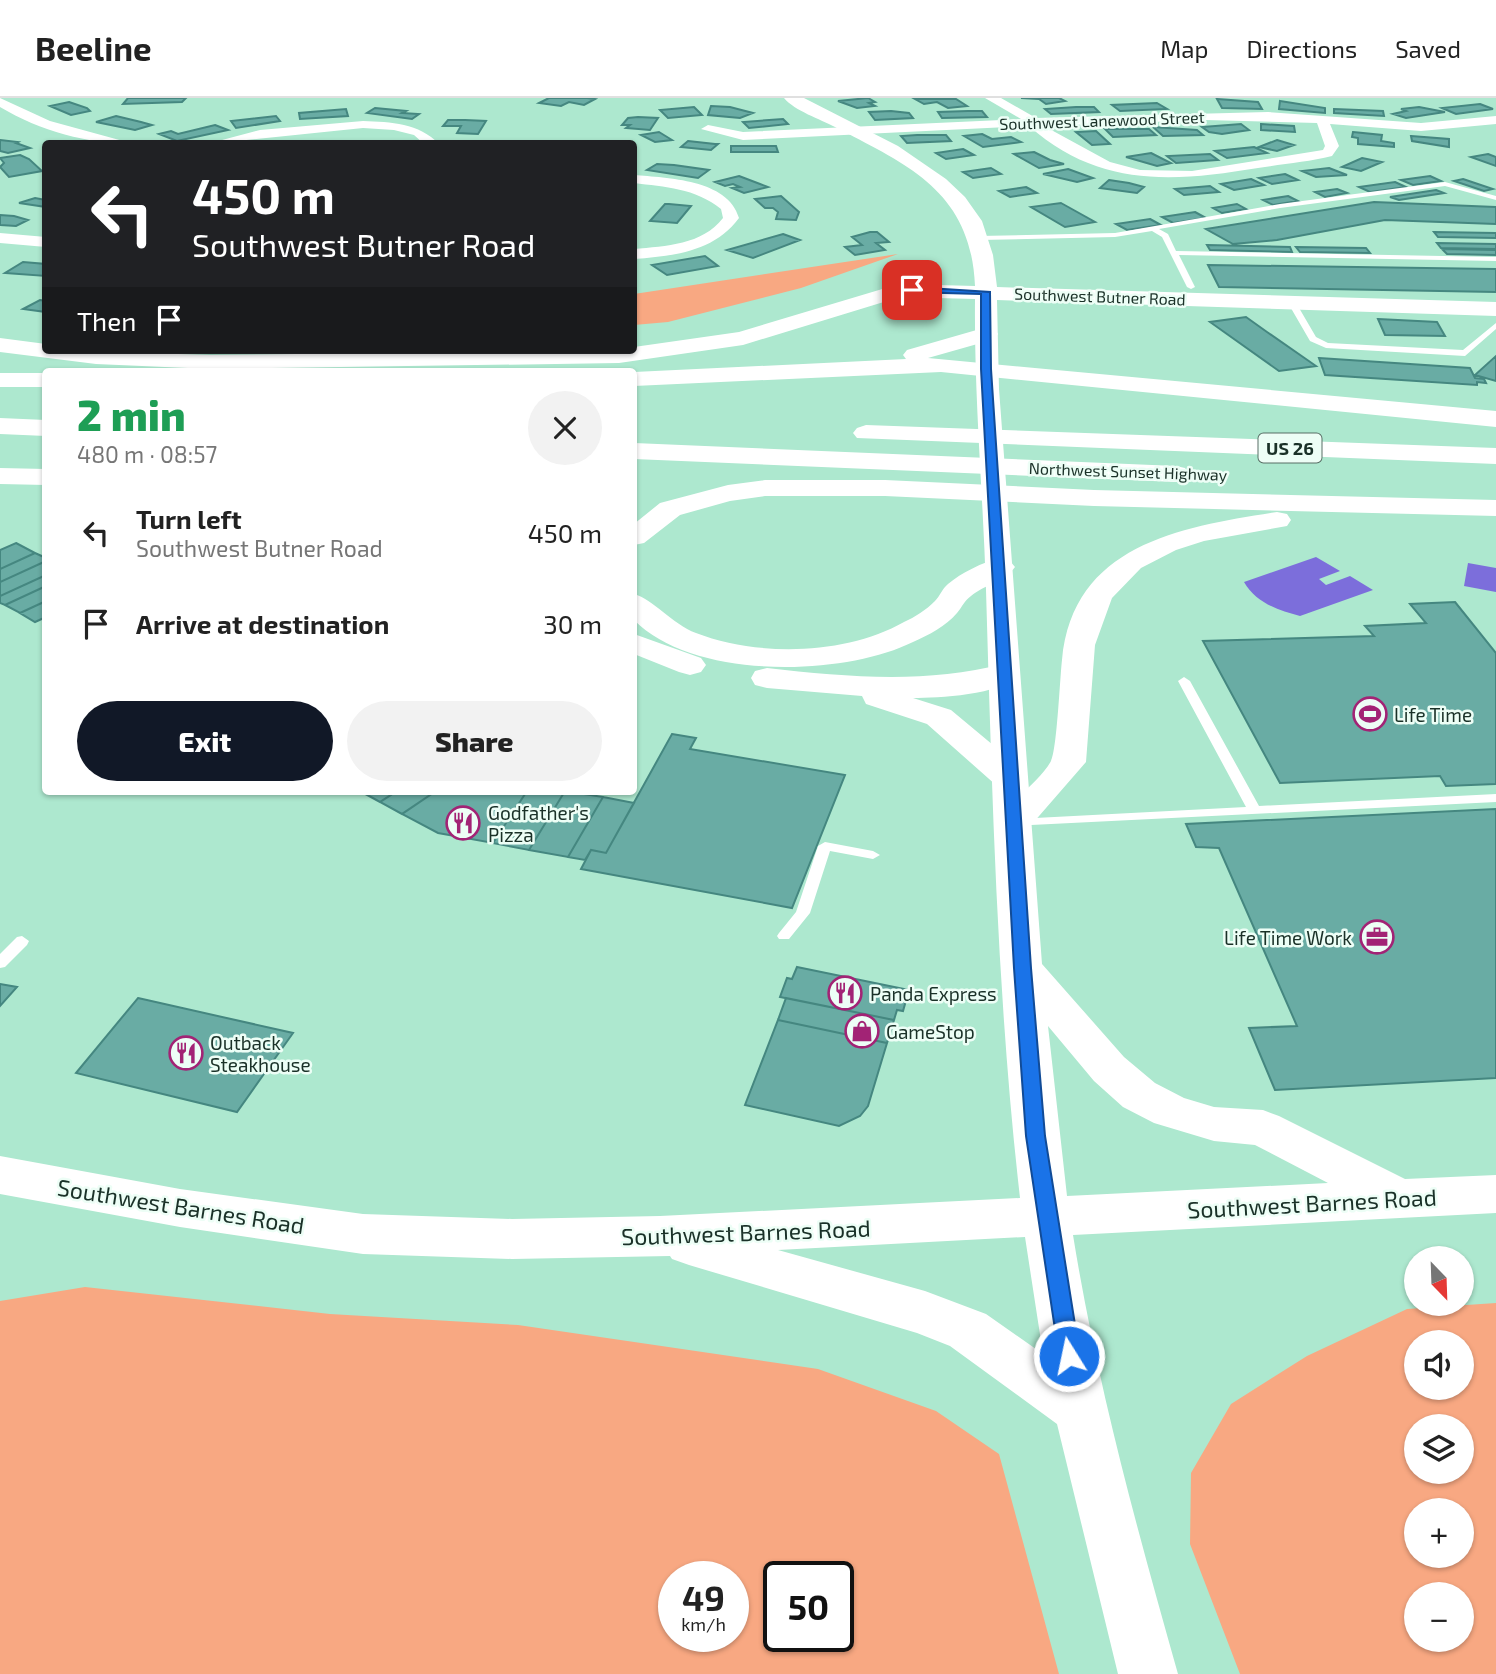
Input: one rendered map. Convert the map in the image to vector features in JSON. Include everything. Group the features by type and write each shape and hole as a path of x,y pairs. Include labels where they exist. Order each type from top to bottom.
{"main road":[{"path":"792,98 913,165 951,193 969,216 979,238 985,292 986,369 1000,567 1003,674 1036,1136 1080,1410 1148,1674"},
{"name":"Southwest Butner Road","path":"155,355 491,360 638,355 753,335 893,291 1496,309"},
{"path":"872,368 987,334"},
{"name":"Southwest Butner Road","path":"0,345 42,348"},
{"path":"637,379 941,365 1370,409 1496,419"},
{"path":"0,380 42,380"},
{"path":"0,405 42,407"},
{"path":"0,426 42,428"},
{"name":"Northwest Sunset Highway","path":"835,432 1496,456"},
{"path":"0,452 42,450"},
{"name":"Northwest Sunset Highway","path":"637,451 1198,474"},
{"path":"0,476 42,477"},
{"name":"Northwest Sunset Highway","path":"1225,476 1496,486"},
{"path":"637,535 670,509 728,493 765,488 886,488 1094,498 1496,508"},
{"path":"1013,823 1069,762 1079,645 1098,595 1132,562 1166,544 1240,524 1330,518 1496,516"},
{"path":"637,608 658,625 717,649 782,658 812,658 838,655 894,640 928,622 948,605 957,592 1000,567"},
{"path":"637,644 692,665 733,675 825,685 968,685 988,681 1003,674"},
{"path":"825,685 905,704 939,717 1010,778"},
{"path":"1022,968 1108,1069 1139,1095 1170,1111 1214,1124 1263,1128 1398,1198"},
{"name":"Southwest Barnes Road","path":"0,1175 145,1203 363,1234 512,1239 660,1237 1496,1194"},
{"path":"660,1237 925,1313 968,1330 1080,1410"}],"street":[{"path":"0,101 18,98"},
{"path":"991,98 1022,113 1048,136 1114,168 1174,176 1327,153 1332,146 1322,120"},
{"path":"0,101 26,115 109,140"},
{"path":"1188,102 1205,116"},
{"name":"Southwest Lanewood Street","path":"708,128 743,136 1205,116 1322,120 1410,127 1453,126 1496,120"},
{"path":"231,140 265,133 352,124 415,130 430,140"},
{"path":"1453,126 1485,138"},
{"path":"637,179 683,185 707,193 728,207 731,218 725,228 712,238 687,246 637,254"},
{"path":"28,241 42,234"},
{"path":"0,239 42,242"}],"lane":[{"path":"979,238 1070,238 1154,229 1292,204 1444,184 1496,198"},
{"path":"1154,229 1165,236 1191,287"},
{"path":"1175,253 1496,258"},
{"path":"1292,303 1313,339 1326,345 1465,353 1496,325"},
{"path":"1184,681 1254,810"},
{"path":"1013,823 1496,798"},
{"path":"784,936 803,913 825,846 873,855"},
{"path":"0,963 22,941"}],"shaded area":[{"path":"898,254 801,288 668,322 637,325 637,294"},
{"path":"1316,557 1340,571 1319,579 1326,585 1350,576 1373,590 1300,616 1261,600 1244,582"},
{"path":"1468,563 1496,568 1496,592 1464,586"},
{"path":"85,1287 330,1314 518,1325 818,1369 936,1411 999,1454 1059,1674 0,1674 0,1301"},
{"path":"1496,1303 1496,1674 1240,1674 1190,1544 1191,1473 1231,1404 1307,1356 1404,1310 1404,1316 1474,1316 1474,1304"}],"building":[{"path":"128,98 186,98 182,102 123,104"},
{"path":"549,98 595,99 584,105 569,102 561,106 539,103"},
{"path":"868,98 875,102 869,103 875,106 857,108 838,101"},
{"path":"1021,98 1059,98 1065,101 1046,104 1039,99"},
{"path":"915,99 956,99 967,106 948,108 937,102 924,104"},
{"path":"1217,99 1258,102 1262,109 1222,108"},
{"path":"1280,101 1325,108 1325,113 1279,109"},
{"path":"69,102 90,111 71,115 50,106"},
{"path":"1157,103 1167,109 1120,111 1112,105"},
{"path":"1480,104 1493,109 1456,114 1442,108"},
{"path":"711,106 730,107 753,113 740,118 708,115"},
{"path":"694,107 702,115 668,118 660,110"},
{"path":"1094,107 1099,112 1051,114 1045,109"},
{"path":"1419,107 1445,112 1406,118 1393,114 1406,111 1401,109"},
{"path":"375,108 419,114 412,119 367,113"},
{"path":"346,109 348,116 300,119 299,113"},
{"path":"1334,109 1383,111 1384,116 1334,113"},
{"path":"982,111 987,117 942,118 938,112"},
{"path":"869,112 909,113 913,118 875,120"},
{"path":"116,116 152,125 135,130 96,122"},
{"path":"276,116 280,121 236,128 231,121"},
{"path":"628,118 658,118 650,130 626,128 630,125 622,125"},
{"path":"783,119 788,124 749,128 743,122"},
{"path":"448,120 486,121 478,134 457,133 461,126 443,126"},
{"path":"1241,124 1249,130 1222,134 1209,132 1202,127"},
{"path":"1261,124 1294,126 1295,132 1261,130"},
{"path":"215,125 228,130 182,140 159,134 171,131 178,134"},
{"path":"1153,127 1197,130 1203,135 1163,136"},
{"path":"1105,129 1149,129 1156,135 1113,137"},
{"path":"1096,131 1110,144 1092,145 1076,132"},
{"path":"659,132 672,140 655,142 641,135"},
{"path":"1353,132 1382,135 1381,141 1394,143 1394,147 1358,144 1358,138 1352,137"},
{"path":"982,134 992,139 1011,137 1021,142 983,147 964,136"},
{"path":"946,135 951,141 907,143 901,136"},
{"path":"1411,136 1449,139 1449,147 1412,141"},
{"path":"0,140 18,142 16,143 30,148 8,153 0,151"},
{"path":"1277,140 1294,145 1277,151 1259,147"},
{"path":"688,141 718,144 711,150 681,147"},
{"path":"731,146 776,146 778,152 731,152"},
{"path":"1254,147 1267,153 1227,158 1215,151"},
{"path":"963,149 974,155 946,159 936,153"},
{"path":"1034,152 1064,164 1039,168 1014,154"},
{"path":"1151,153 1171,163 1157,166 1126,157"},
{"path":"1210,154 1218,160 1176,163 1167,156"},
{"path":"1488,154 1496,157 1496,166 1471,157"},
{"path":"20,155 42,171 9,177 0,167 4,163 0,158"},
{"path":"1362,158 1382,162 1361,171 1342,167"},
{"path":"657,164 709,170 698,178 647,170"},
{"path":"991,168 1001,174 973,178 963,172"},
{"path":"1329,168 1347,175 1316,177 1302,171"},
{"path":"1068,169 1093,178 1077,182 1043,174"},
{"path":"1285,174 1298,180 1272,184 1259,178"},
{"path":"739,176 768,187 744,193 732,188 740,187 733,184 725,186 715,182"},
{"path":"1430,176 1441,181 1413,185 1401,180"},
{"path":"1251,179 1264,185 1234,190 1221,184"},
{"path":"1463,179 1493,189 1484,191 1454,181"},
{"path":"1109,180 1144,187 1137,193 1100,188"},
{"path":"1395,182 1406,187 1370,192 1359,187"},
{"path":"1210,186 1219,192 1184,195 1175,189"},
{"path":"1026,187 1037,193 1010,197 999,191"},
{"path":"1337,189 1347,193 1325,197 1315,192"},
{"path":"1436,190 1444,193 1399,200 1390,197"},
{"path":"781,196 799,212 796,220 776,219 778,212 773,208 765,208 755,199"},
{"path":"1288,196 1298,201 1273,205 1263,200"},
{"path":"35,198 42,199 42,206 19,203"},
{"path":"1374,202 1496,207 1496,224 1385,220 1277,240 1233,244 1206,229"},
{"path":"1061,203 1095,222 1065,227 1031,207"},
{"path":"665,204 691,206 677,223 650,221"},
{"path":"1237,204 1246,209 1222,213 1213,208"},
{"path":"1195,212 1206,218 1173,223 1162,217"},
{"path":"0,215 28,220 16,226 0,225"},
{"path":"1150,219 1161,225 1127,230 1116,224"},
{"path":"877,232 889,242 876,243 885,250 855,255 845,247 862,245 852,237"},
{"path":"1434,232 1496,233 1496,238 1438,237"},
{"path":"783,234 800,240 753,258 727,250"},
{"path":"1437,243 1496,244 1496,249 1441,248"},
{"path":"1207,245 1290,247 1292,252 1210,250"},
{"path":"1296,247 1366,248 1370,253 1300,252"},
{"path":"1442,249 1496,250 1496,255 1447,254"},
{"path":"705,256 718,266 667,275 652,265"},
{"path":"23,262 42,264 42,276 5,273"},
{"path":"1208,265 1496,269 1496,292 1219,287"},
{"path":"40,300 42,300 42,311 23,309"},
{"path":"1246,317 1316,366 1279,371 1210,322"},
{"path":"1378,319 1437,322 1445,336 1385,335"},
{"path":"1496,356 1496,381 1475,375"},
{"path":"1319,358 1470,368 1475,378 1484,379 1486,383 1477,382 1477,385 1325,375"},
{"path":"16,543 35,553 0,569 0,550"},
{"path":"35,553 42,556 42,563 0,582 0,569"},
{"path":"42,563 42,577 0,596 0,582"},
{"path":"42,577 42,588 5,605 0,603 0,596"},
{"path":"42,588 42,603 20,613 5,605"},
{"name":"Life Time","path":"1455,602 1496,653 1496,784 1446,786 1440,776 1280,783 1203,641 1374,636 1365,626 1426,623 1410,604"},
{"path":"42,603 42,619 35,622 20,613"},
{"path":"672,734 696,738 690,749 845,775 792,908 581,869 591,850 606,853"},
{"path":"367,795 391,795 380,802"},
{"path":"391,795 430,795 402,814 380,802"},
{"name":"Godfather's Pizza","path":"430,795 524,795 493,843 438,833 402,814"},
{"path":"524,795 563,795 529,850 493,843"},
{"path":"563,795 603,797 568,857 529,850"},
{"path":"603,797 634,803 606,853 591,850 585,860 568,857"},
{"name":"Life Time Work","path":"1496,809 1496,1078 1275,1090 1249,1028 1297,1026 1219,848 1196,847 1186,824"},
{"name":"Panda Express","path":"797,967 909,990 903,1011 897,1010 894,1020 780,997 787,978 792,979"},
{"path":"0,984 17,987 0,1006"},
{"name":"Outback Steakhouse","path":"138,998 293,1033 237,1112 76,1073"},
{"name":"GameStop","path":"786,998 894,1020 887,1043 778,1020"},
{"path":"778,1020 887,1043 868,1106 860,1116 839,1126 745,1105"}],"place":[{"name":"Life Time","path":"1370,714"},
{"name":"Godfather's Pizza","path":"463,823"},
{"name":"Life Time Work","path":"1377,937"},
{"name":"Panda Express","path":"845,993"},
{"name":"GameStop","path":"862,1031"},
{"name":"Outback Steakhouse","path":"186,1053"}],"route":[{"path":"912,290 985,292 986,369 989,380 1003,674 1022,968 1036,1136 1069,1356"}]}
